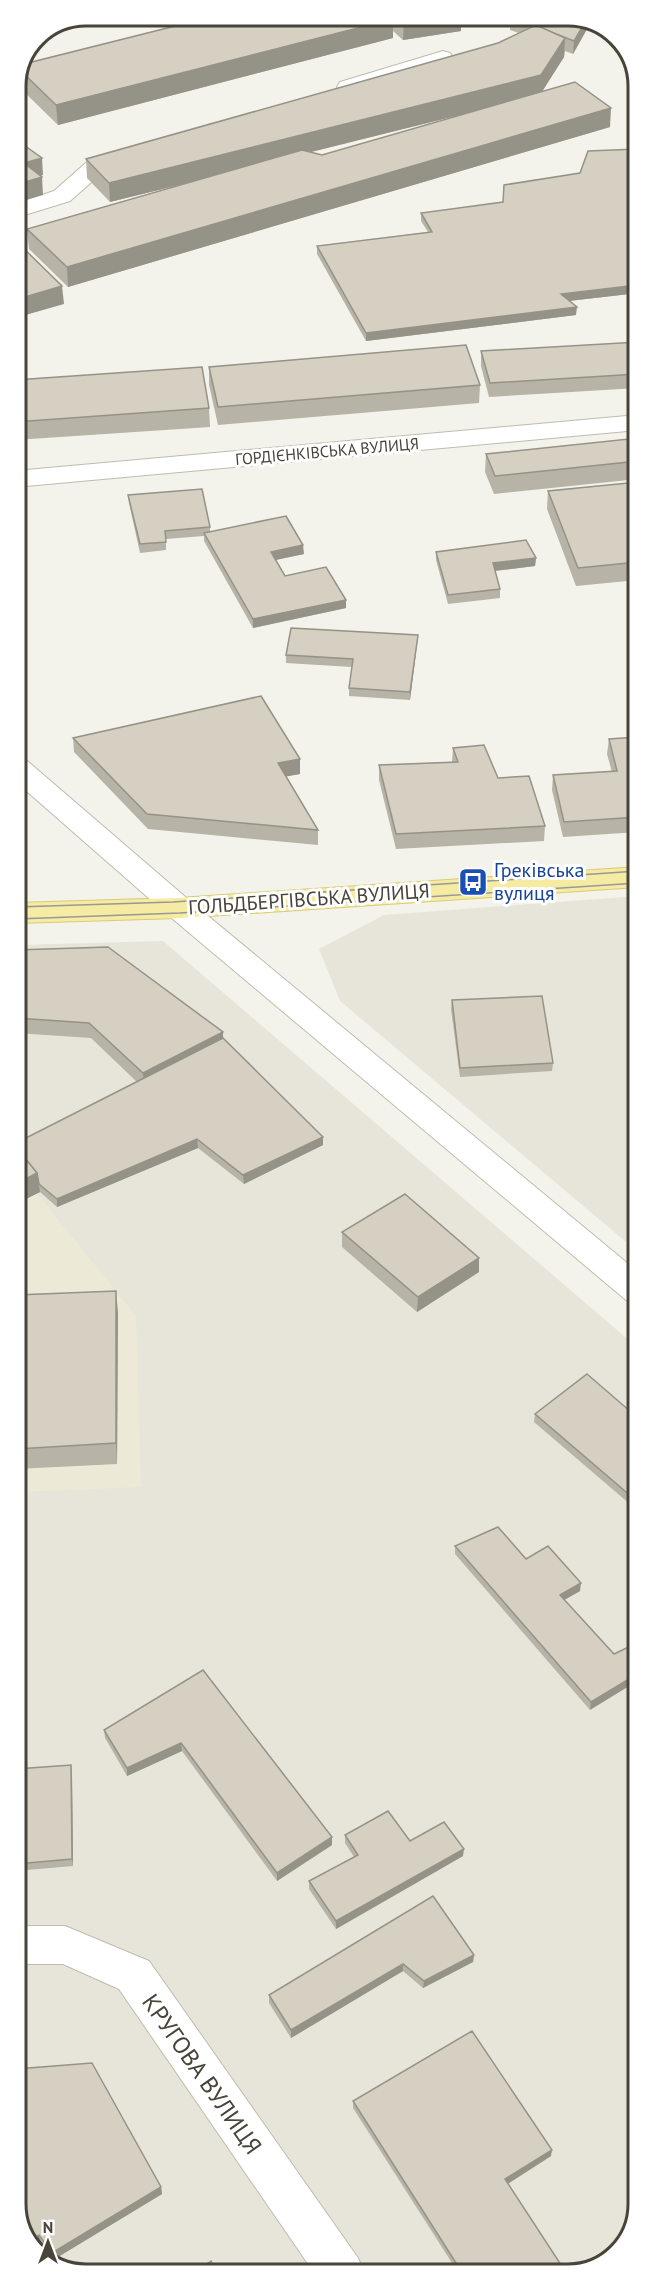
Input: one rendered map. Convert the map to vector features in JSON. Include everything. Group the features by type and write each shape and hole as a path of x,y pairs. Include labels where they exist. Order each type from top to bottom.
{"main road":[{"name":"ГОЛЬДБЕРГІВСЬКА ВУЛИЦЯ","path":"26,913 179,908 628,878"}],"street":[{"path":"331,92 443,57"},
{"path":"26,207 62,196 96,166 152,148"},
{"name":"ГОРДІЄНКІВСЬКА ВУЛИЦЯ","path":"26,478 628,423"},
{"path":"26,775 179,908 628,1283"},
{"name":"КРУГОВА ВУЛИЦЯ","path":"26,1945 65,1945 134,1975 335,2264"}],"shaded area":[{"path":"628,897 628,1244 340,1001 319,949 384,915"},
{"path":"163,941 628,1339 628,2212 625,2224 614,2244 591,2260 568,2264 82,2264 63,2260 46,2250 30,2227 26,2204 26,945"},
{"path":"26,1179 136,1316 141,1487 26,1492"}],"building":[{"path":"175,26 366,26 56,105 27,77 30,62"},
{"path":"534,26 565,38 541,75 109,183 86,159 498,43"},
{"path":"536,26 582,27 574,41"},
{"path":"575,82 611,108 67,267 27,229 302,150 322,155"},
{"path":"26,147 42,158 26,162"},
{"path":"628,149 628,286 561,294 577,307 366,333 317,246 432,232 421,213 503,202 504,185 580,173 588,151"},
{"path":"26,165 42,177 26,182"},
{"path":"26,251 62,286 26,297"},
{"path":"628,343 628,375 490,383 481,351"},
{"path":"466,345 480,385 218,407 209,367"},
{"path":"202,367 209,408 26,421 26,379"},
{"path":"628,439 628,462 495,476 486,454"},
{"path":"628,483 628,563 578,568 548,491"},
{"path":"202,489 210,527 165,531 166,542 140,544 128,495"},
{"path":"286,516 303,545 271,552 285,576 326,567 346,600 253,619 204,533"},
{"path":"526,540 536,558 493,563 500,589 448,595 436,552"},
{"path":"291,628 418,635 410,692 349,688 353,659 286,655"},
{"path":"261,696 300,759 278,763 318,830 147,814 73,738"},
{"path":"628,738 628,818 564,822 553,775 617,771 609,739"},
{"path":"484,745 498,778 529,776 545,826 396,834 379,765 458,762 453,748"},
{"path":"108,947 223,1032 143,1073 89,1023 26,1019 26,950"},
{"path":"542,996 553,1063 460,1068 452,1000"},
{"path":"223,1038 323,1137 243,1175 197,1139 57,1199 39,1184 37,1173 26,1159 26,1138"},
{"path":"26,1159 37,1173 26,1179"},
{"path":"405,1194 479,1258 418,1297 342,1232"},
{"path":"116,1291 116,1443 26,1448 26,1295"},
{"path":"587,1374 628,1409 628,1494 535,1414"},
{"path":"498,1527 526,1559 548,1546 581,1583 560,1595 614,1654 628,1647 628,1680 591,1702 455,1546"},
{"path":"203,1670 332,1837 277,1873 181,1743 127,1768 104,1730"},
{"path":"71,1765 72,1859 26,1863 26,1768"},
{"path":"388,1811 410,1841 444,1822 464,1849 336,1921 309,1881 358,1855 345,1835"},
{"path":"433,1896 474,1955 424,1981 403,1964 291,2030 269,1995"},
{"path":"472,2031 552,2150 505,2179 560,2264 457,2264 353,2101"},
{"path":"92,2063 161,2187 52,2253 39,2235 36,2237 27,2216 26,2068"}],"tram line":[{"path":"26,907 173,902 628,872"},
{"path":"26,919 180,913 628,884"}],"place":[{"name":"Греківська вулиця","path":"473,882"}]}
